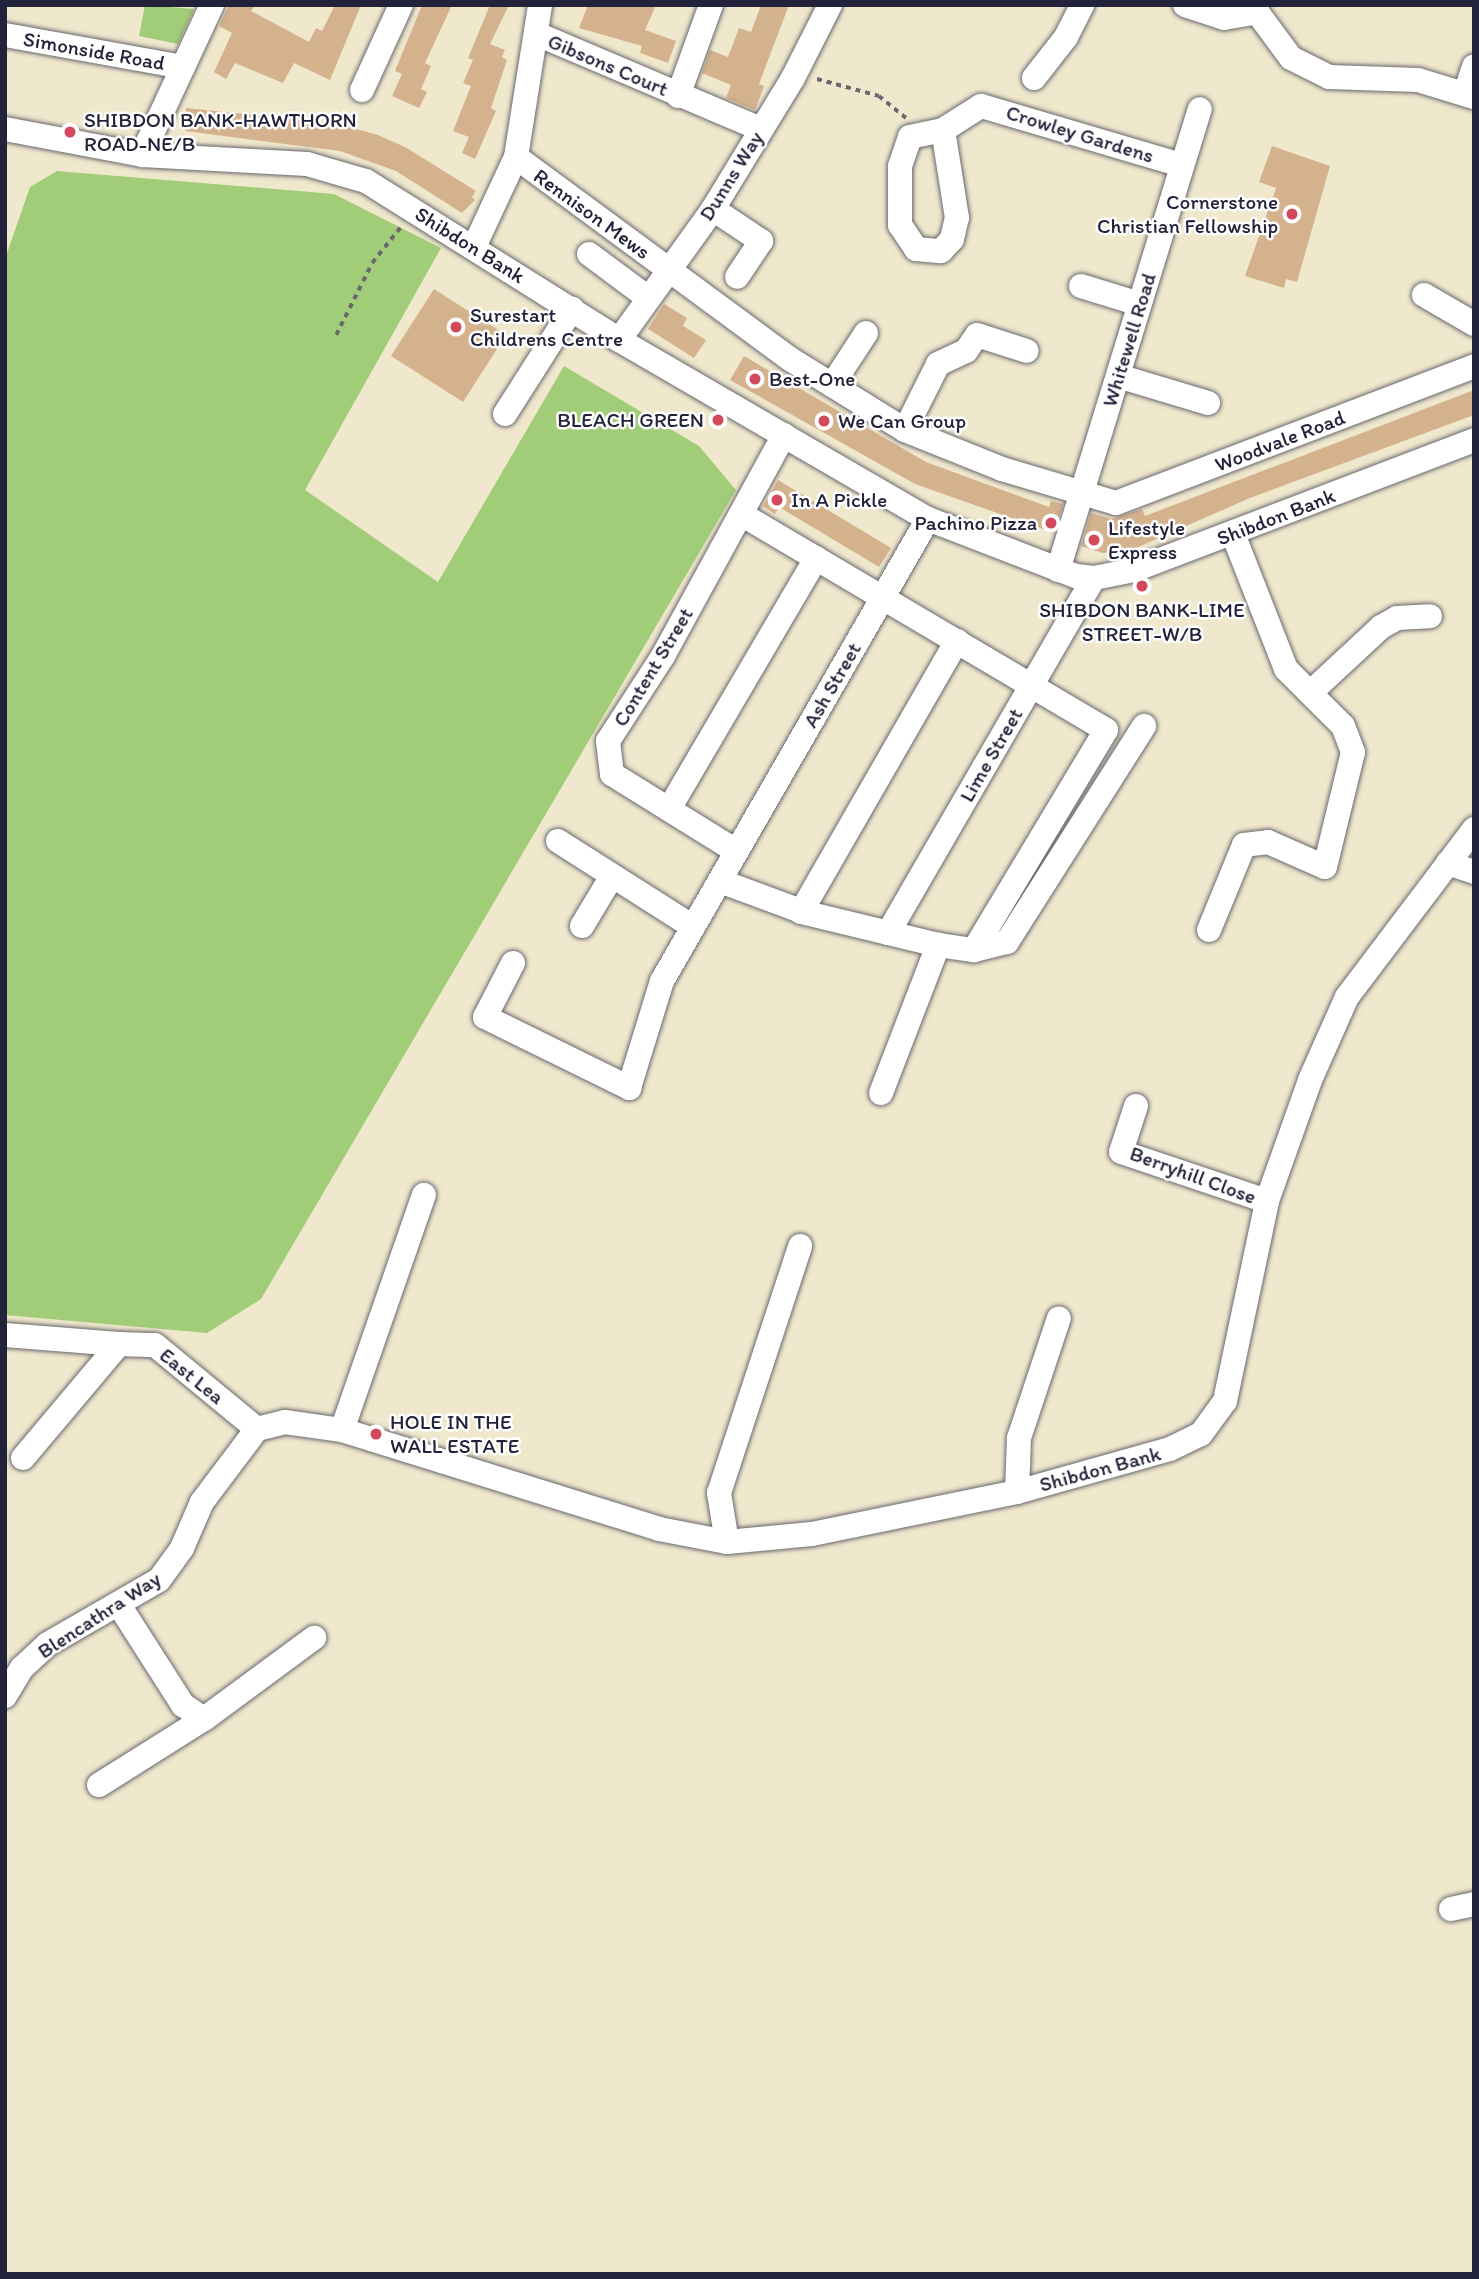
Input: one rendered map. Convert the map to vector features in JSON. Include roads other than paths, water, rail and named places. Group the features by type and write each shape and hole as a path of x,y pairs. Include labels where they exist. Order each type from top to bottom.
{"street":[{"path":"142,155 212,5"},
{"path":"362,90 401,5"},
{"path":"474,247 516,158 540,5"},
{"name":"Gibsons Court","path":"678,96 711,5"},
{"name":"Dunns Way","path":"619,340 713,209 793,78 831,5"},
{"path":"1034,78 1066,37 1082,5"},
{"path":"1185,5 1224,18 1257,12 1291,58 1314,72 1329,77 1418,80 1469,95 1474,66"},
{"name":"Gibsons Court","path":"537,34 761,129"},
{"name":"Simonside Road","path":"5,35 183,67"},
{"name":"Crowley Gardens","path":"943,131 957,218 952,239 941,251 916,249 900,225 900,166 910,137 943,131 981,106 1001,109 1182,165"},
{"name":"Whitewell Road","path":"1058,570 1084,495 1139,304 1200,109"},
{"name":"Shibdon Bank","path":"6,131 142,155 278,161 331,169 366,181 619,340 928,519 1058,570 1094,578 1133,570 1233,534 1474,440"},
{"name":"Rennison Mews","path":"516,158 668,270 832,385"},
{"path":"713,209 761,241 737,277"},
{"path":"589,254 648,298"},
{"path":"1081,286 1139,304"},
{"path":"1424,296 1474,324"},
{"path":"505,414 572,309"},
{"path":"832,385 866,333"},
{"path":"905,430 938,364 966,351 977,335 1027,351"},
{"name":"Woodvale Road","path":"832,385 905,430 1084,495 1116,503 1474,366"},
{"path":"1118,376 1208,403"},
{"name":"Content Street","path":"736,851 612,774 608,741 663,656 784,435"},
{"path":"741,514 1106,730 974,950"},
{"name":"Ash Street","path":"513,963 485,1017 629,1088 662,981 928,519"},
{"path":"1209,930 1244,845 1268,842 1325,867 1353,752 1343,726 1286,669 1233,534"},
{"path":"669,809 816,558"},
{"name":"Lime Street","path":"888,933 1094,578"},
{"path":"1310,693 1381,627 1397,618 1430,616"},
{"path":"801,912 957,641"},
{"path":"720,881 801,912 938,945 974,950 1007,942 1144,726"},
{"name":"Shibdon Bank","path":"342,1430 659,1529 727,1542 811,1534 1017,1492 1170,1449 1201,1434 1225,1401 1267,1201 1310,1080 1347,997 1474,829"},
{"path":"558,841 693,928"},
{"path":"1448,863 1474,872"},
{"path":"582,926 612,876"},
{"path":"881,1093 938,945"},
{"name":"Berryhill Close","path":"1136,1106 1121,1152 1267,1201"},
{"path":"257,1429 285,1422 342,1430 424,1195"},
{"path":"727,1542 719,1493 800,1246"},
{"path":"1017,1492 1019,1438 1059,1318"},
{"name":"East Lea","path":"5,1335 155,1345 257,1429"},
{"path":"23,1458 119,1344"},
{"name":"Blencathra Way","path":"5,1696 22,1668 48,1644 159,1580 182,1549 202,1502 257,1429"},
{"path":"119,1605 183,1705 204,1719"},
{"path":"99,1785 254,1686 314,1639"}],"place":[{"name":"SHIBDON BANK-HAWTHORN ROAD-NE/B","path":"70,132"},
{"name":"Cornerstone Christian Fellowship","path":"1292,214"},
{"name":"Surestart Childrens Centre","path":"456,327"},
{"name":"Best-One","path":"755,379"},
{"name":"BLEACH GREEN","path":"718,420"},
{"name":"We Can Group","path":"824,421"},
{"name":"In A Pickle","path":"777,500"},
{"name":"Pachino Pizza","path":"1051,523"},
{"name":"Lifestyle Express","path":"1094,540"},
{"name":"SHIBDON BANK-LIME STREET-W/B","path":"1142,586"},
{"name":"HOLE IN THE WALL ESTATE","path":"376,1434"}]}
